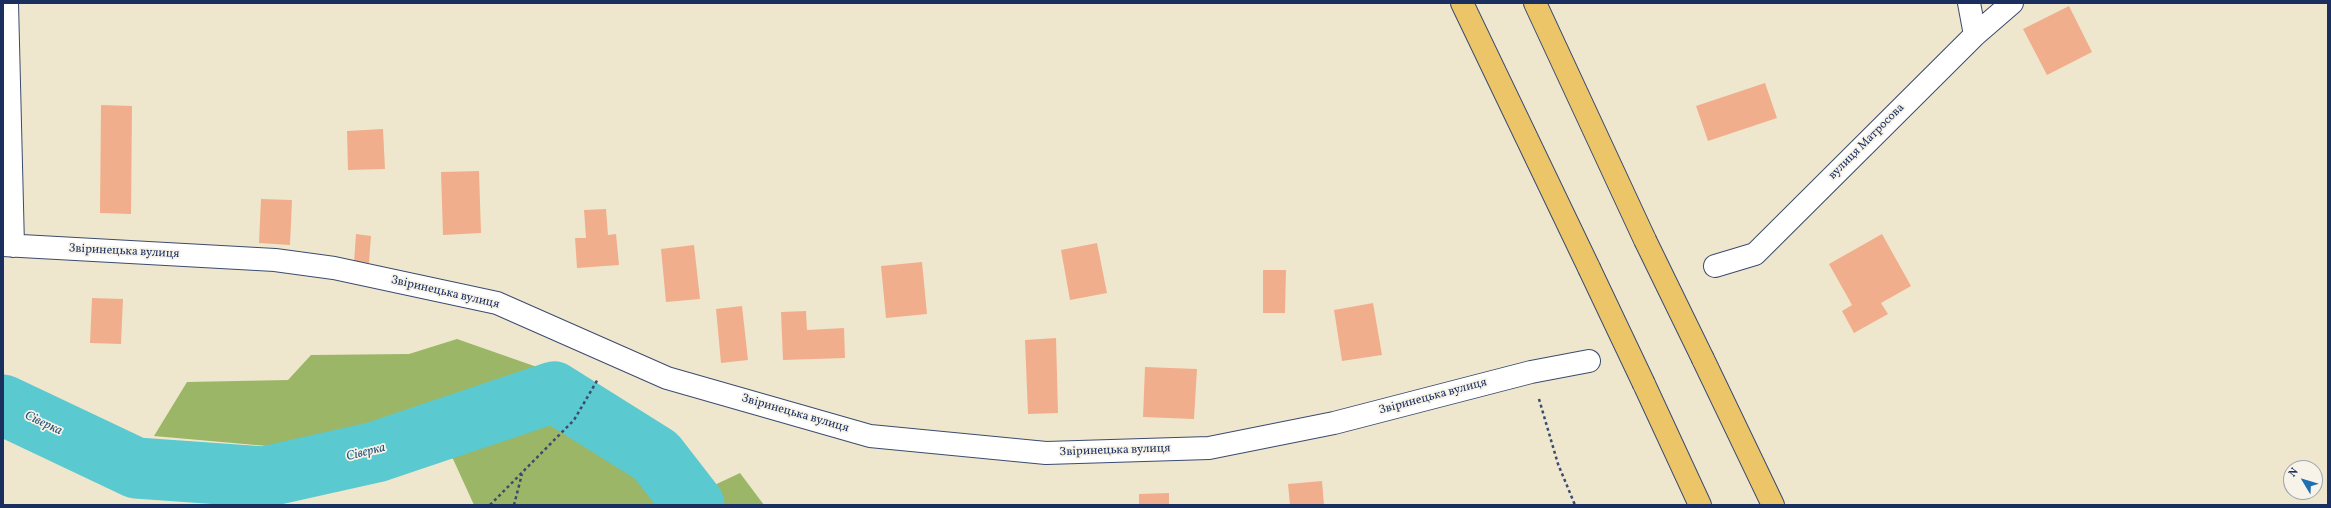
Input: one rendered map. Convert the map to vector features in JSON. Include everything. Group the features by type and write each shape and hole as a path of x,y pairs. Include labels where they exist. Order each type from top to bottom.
{"highway":[{"path":"1462,3 1644,384 1700,505"},
{"path":"1535,3 1645,240 1773,505"}],"street":[{"path":"7,3 8,245"},
{"path":"1969,3 1975,35"},
{"name":"вулиця Матросова","path":"1715,266 1755,254 1975,35 2012,3"},
{"name":"Звіринецька вулиця","path":"8,245 275,260 334,268 497,303 667,378 870,436 1046,453 1209,448 1334,423 1531,372 1589,360"}],"path":[{"path":"1531,372 1558,464 1575,505"},
{"path":"490,505 574,420 594,386"},
{"path":"514,505 522,473"}],"green space":[{"path":"457,339 537,367 640,421 706,489 740,473 764,505 474,505 453,459 386,420 278,447 154,436 187,382 288,380 311,355 409,354"}],"building":[{"path":"2069,6 2092,52 2047,75 2023,29"},
{"path":"1765,83 1777,118 1708,141 1696,106"},
{"path":"101,105 132,106 131,214 100,213"},
{"path":"383,129 385,169 348,170 347,131"},
{"path":"479,171 481,233 443,235 441,172"},
{"path":"261,199 292,200 290,245 259,243"},
{"path":"606,209 608,235 616,234 619,265 577,268 575,238 586,238 584,210"},
{"path":"356,234 371,236 369,263 354,262"},
{"path":"1882,234 1911,286 1881,303 1888,314 1854,333 1842,311 1852,305 1829,264"},
{"path":"1097,243 1107,293 1070,300 1061,250"},
{"path":"694,245 700,299 666,302 661,249"},
{"path":"922,262 927,314 886,318 881,266"},
{"path":"1263,270 1286,270 1285,313 1263,313"},
{"path":"92,298 123,299 121,344 90,343"},
{"path":"1373,303 1382,355 1342,361 1334,310"},
{"path":"742,306 748,360 721,363 716,309"},
{"path":"806,311 807,330 844,328 845,358 783,360 781,312"},
{"path":"1056,338 1058,413 1028,414 1025,340"},
{"path":"1145,367 1197,369 1194,419 1143,417"},
{"path":"1322,481 1324,505 1290,505 1288,484"},
{"path":"1169,493 1169,505 1139,505 1139,494"}],"waterway":[{"name":"Сіверка","path":"3,405 136,468 264,477 376,452 554,392 656,456 694,505"}]}
